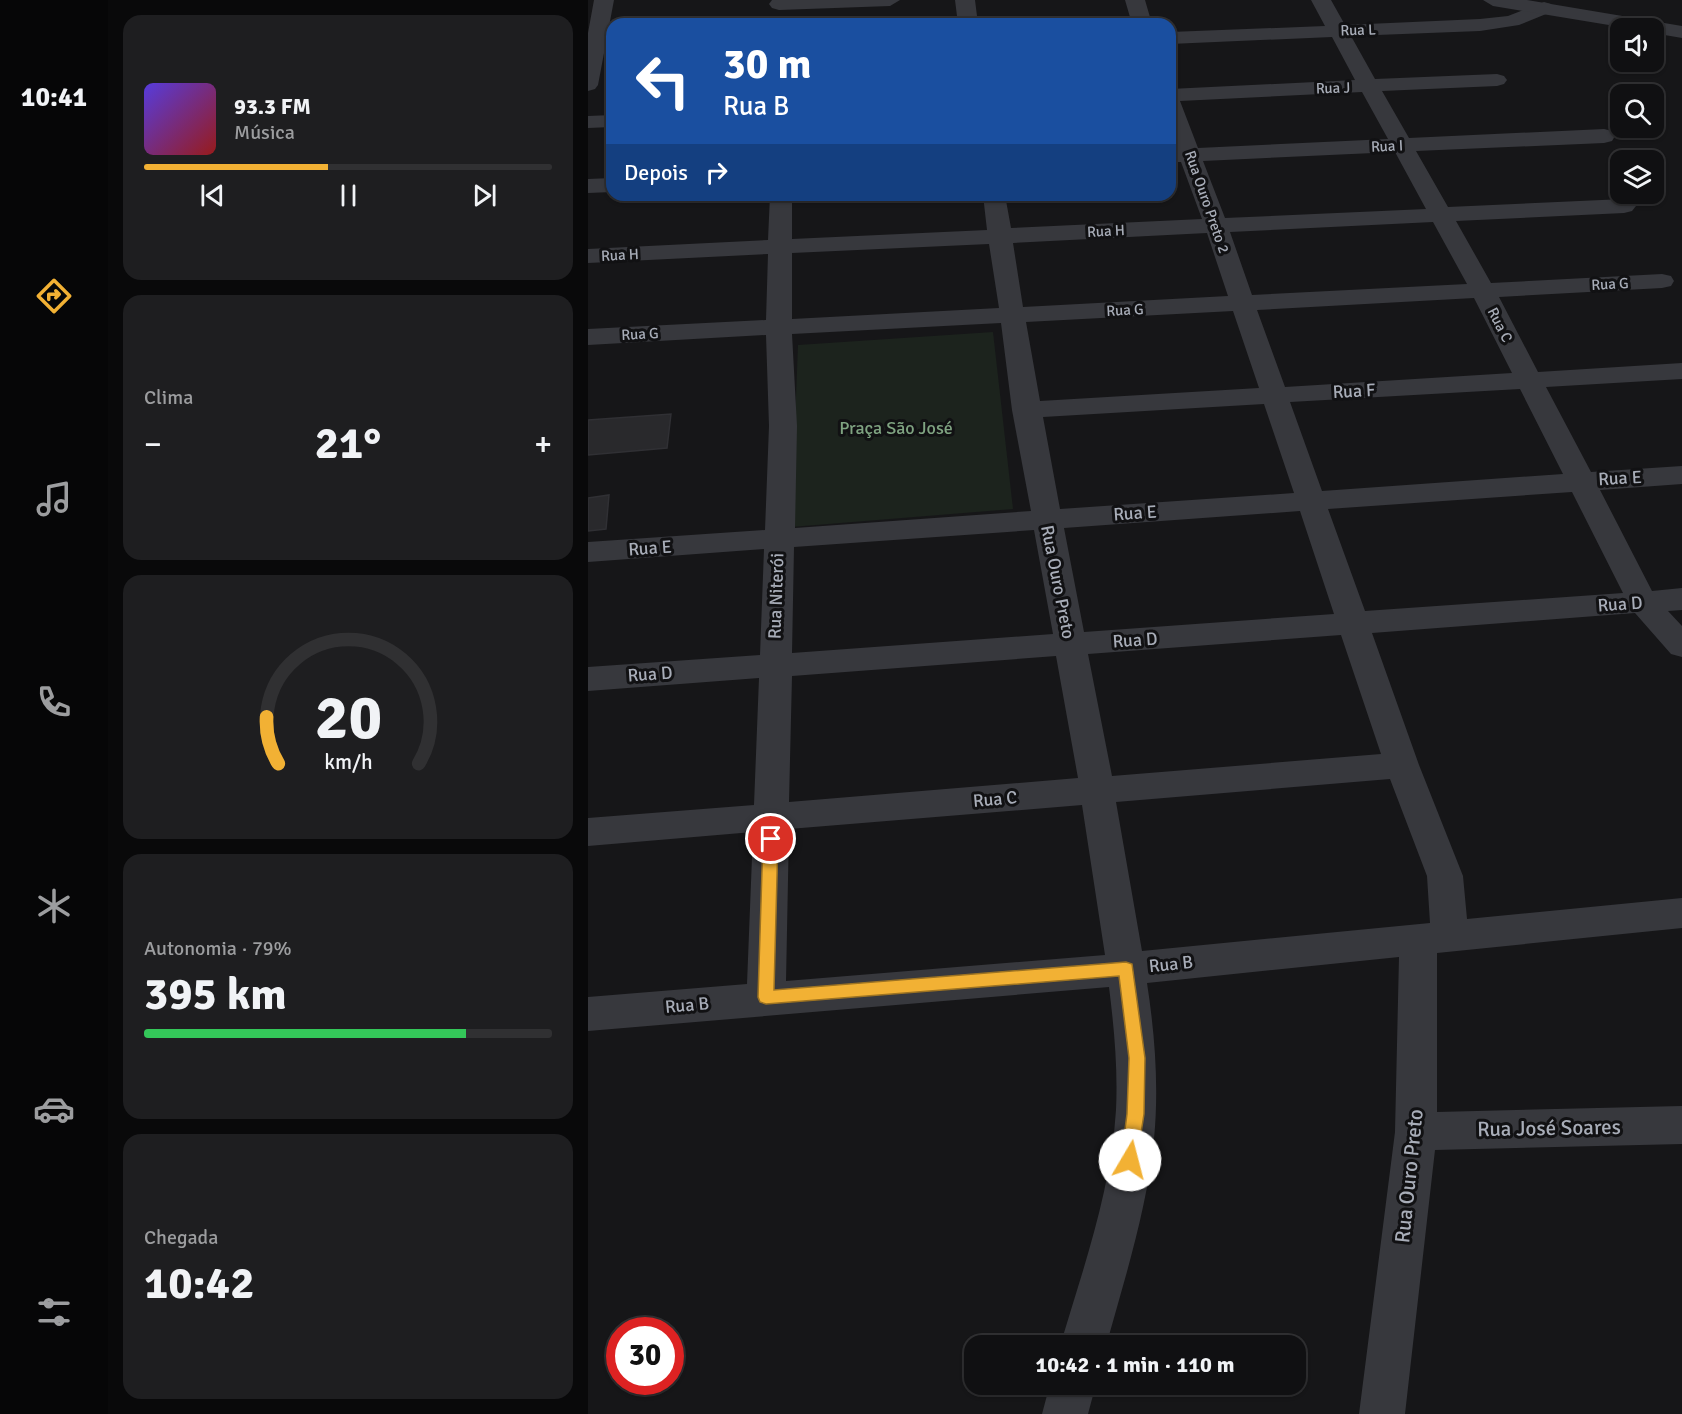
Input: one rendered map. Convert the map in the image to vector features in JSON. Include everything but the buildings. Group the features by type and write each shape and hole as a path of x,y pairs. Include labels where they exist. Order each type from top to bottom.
{"street":[{"path":"588,85 597,62 604,0"},
{"path":"779,18 779,2 890,0"},
{"path":"965,0 967,18"},
{"path":"1135,0 1140,18"},
{"name":"Rua C","path":"1321,0 1483,291 1643,602 1682,646"},
{"path":"1493,0 1682,32"},
{"name":"Rua L","path":"1176,38 1499,23 1525,17 1544,8"},
{"name":"Rua J","path":"1176,95 1497,80"},
{"path":"588,122 606,121"},
{"name":"Rua Ouro Preto 2","path":"1176,131 1181,156 1216,226 1242,303"},
{"name":"Rua I","path":"1181,156 1604,136"},
{"path":"588,186 606,185"},
{"name":"Rua Niterói","path":"766,997 774,665 783,426 778,327 781,201"},
{"name":"Rua Ouro Preto","path":"994,201 1045,520 1097,791 1126,969 1137,1058 1136,1114 1117,1223 1086,1335"},
{"name":"Rua H","path":"588,256 1624,206"},
{"name":"Rua G","path":"588,337 1662,281"},
{"name":"Rua Ouro Preto","path":"1242,303 1402,765 1445,876 1434,936 1416,1132 1382,1414"},
{"name":"Rua F","path":"1026,410 1682,371"},
{"name":"Rua E","path":"588,552 1579,480 1682,475"},
{"name":"Rua D","path":"588,679 1682,599"},
{"name":"Rua C","path":"588,832 1402,765"},
{"name":"Rua B","path":"588,1014 766,997 1126,969 1434,936 1682,913"},
{"name":"Rua José Soares","path":"1416,1132 1682,1125"},
{"path":"1065,1414 1070,1395"}],"green space":[{"name":"Praça São José","path":"993,332 1013,509 791,527 798,345"}],"route":[{"path":"771,839 766,997 1126,969 1137,1058 1136,1114 1130,1160"}]}
